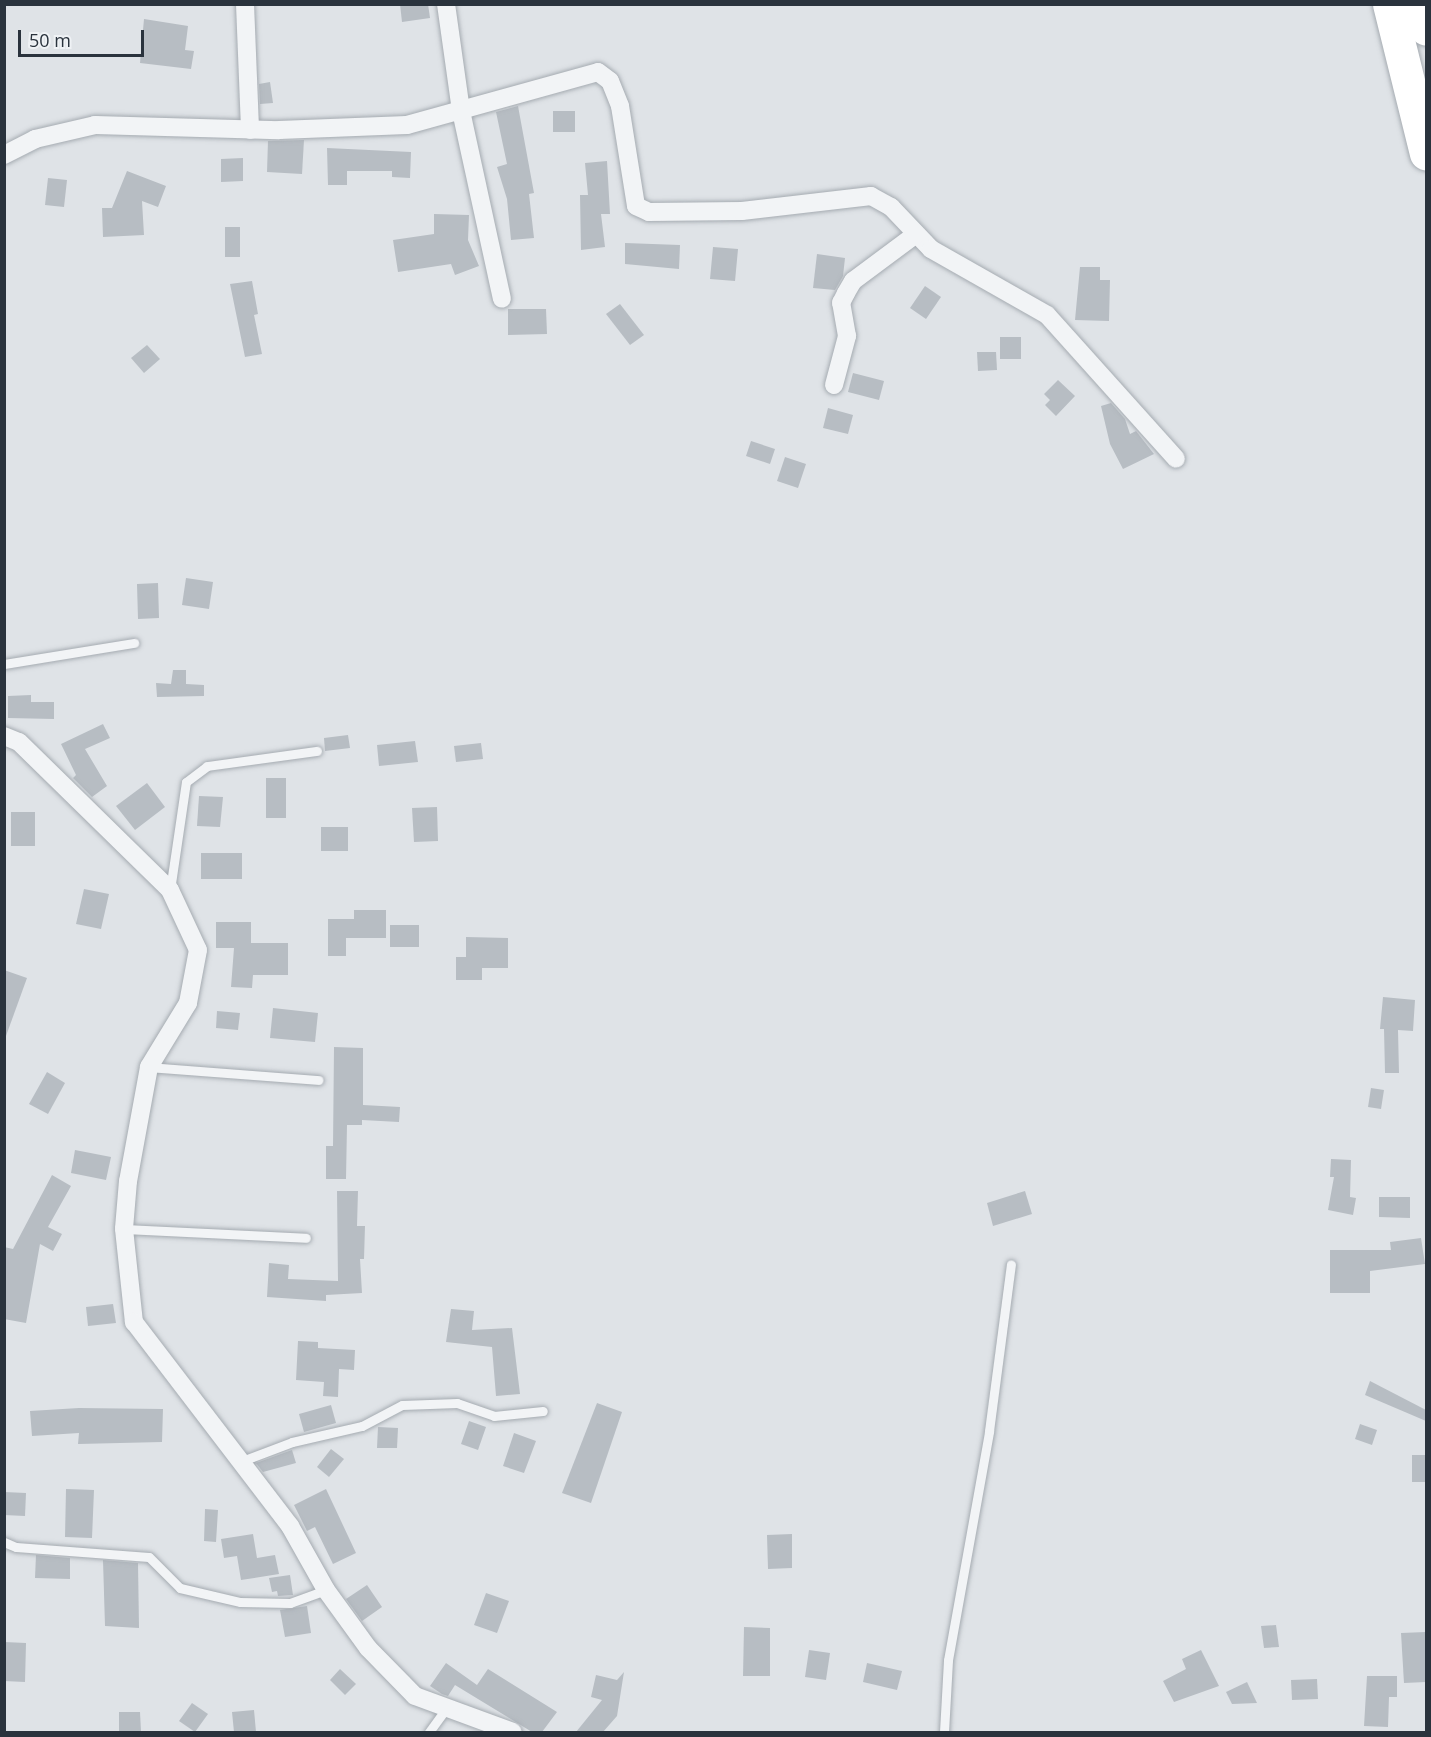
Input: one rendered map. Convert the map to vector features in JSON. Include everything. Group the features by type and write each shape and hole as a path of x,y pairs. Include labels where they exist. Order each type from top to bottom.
{"highway":[{"path":"1389,4 1426,154"},
{"path":"1421,4 1426,29"}],"street":[{"path":"246,4 250,130"},
{"path":"446,4 461,111 502,299"},
{"path":"4,155 35,139 95,125 141,124 250,130 407,124 598,72 610,81 620,106 636,206 649,212 742,211 871,196 891,207 915,235 931,249 1047,315 1176,459"},
{"path":"834,385 847,336 842,303 846,292 854,281 915,235"},
{"path":"4,736 18,742 170,890 198,950 188,1003 149,1067 128,1181 124,1229 134,1322 290,1526 326,1590 368,1648 415,1696 513,1732"}],"lane":[{"path":"4,664 134,643"},
{"path":"170,890 186,782 207,766 317,751"},
{"path":"149,1067 320,1080"},
{"path":"124,1229 306,1238"},
{"path":"944,1732 948,1660 989,1431 1011,1264"},
{"path":"242,1461 292,1442 362,1426 402,1405 457,1403 494,1416 543,1411"},
{"path":"4,1542 16,1547 148,1557 180,1588 240,1602 290,1604 326,1590"},
{"path":"429,1732 447,1707"}],"building":[{"path":"400,4 428,4 430,18 402,22"},
{"path":"144,19 188,26 185,50 194,51 191,69 140,63"},
{"path":"270,82 273,103 260,104 259,84"},
{"path":"518,106 534,193 529,194 534,238 511,240 507,199 497,167 507,164 496,112"},
{"path":"553,111 575,111 575,132 553,132"},
{"path":"304,140 302,174 267,172 268,141"},
{"path":"327,148 411,152 410,178 392,177 392,171 347,171 347,185 328,185"},
{"path":"243,158 243,181 221,182 221,159"},
{"path":"607,161 610,214 601,214 605,247 581,250 580,195 588,195 585,163"},
{"path":"127,171 166,186 158,207 142,201 144,235 103,237 102,208 112,208"},
{"path":"48,178 67,180 64,207 45,205"},
{"path":"434,214 469,215 468,240 479,266 455,275 451,264 398,272 393,240 434,234"},
{"path":"225,227 240,227 240,257 225,257"},
{"path":"625,243 680,245 679,269 625,264"},
{"path":"713,247 738,249 735,281 710,279"},
{"path":"817,254 845,258 843,276 835,290 813,288"},
{"path":"1080,267 1100,267 1100,280 1110,280 1109,321 1075,320"},
{"path":"252,281 258,314 254,315 262,354 245,357 230,284"},
{"path":"925,286 941,297 926,319 910,308"},
{"path":"620,304 644,335 630,345 606,314"},
{"path":"508,309 546,309 547,334 508,335"},
{"path":"1000,337 1021,337 1021,359 1000,359"},
{"path":"147,345 160,359 144,373 131,358"},
{"path":"977,352 996,352 997,370 978,371"},
{"path":"853,373 884,381 879,400 848,392"},
{"path":"1058,380 1075,396 1056,416 1045,405 1050,400 1044,394"},
{"path":"1111,403 1125,419 1130,434 1136,431 1154,454 1123,469 1110,444 1101,406"},
{"path":"828,408 853,415 848,434 823,428"},
{"path":"751,441 775,449 770,464 746,456"},
{"path":"785,457 806,464 798,488 777,481"},
{"path":"186,578 213,582 209,609 182,605"},
{"path":"158,583 159,618 138,619 137,584"},
{"path":"173,670 186,670 186,684 204,685 204,696 157,697 156,683 171,684"},
{"path":"31,695 31,702 54,702 54,719 8,718 8,696"},
{"path":"103,724 110,738 85,749 107,786 92,797 73,778 76,775 61,744"},
{"path":"348,735 350,748 325,751 324,738"},
{"path":"415,741 418,762 379,766 377,745"},
{"path":"481,743 483,759 456,762 454,746"},
{"path":"266,778 286,778 286,818 266,818"},
{"path":"147,783 165,807 135,830 116,806"},
{"path":"199,796 223,797 220,827 197,826"},
{"path":"437,807 438,841 414,842 412,808"},
{"path":"11,812 35,812 35,846 11,846"},
{"path":"321,827 348,827 348,851 321,851"},
{"path":"201,853 242,853 242,879 201,879"},
{"path":"84,889 109,894 101,929 76,924"},
{"path":"354,910 386,910 386,938 346,938 346,956 328,956 328,919 354,919"},
{"path":"216,922 251,922 251,943 288,943 288,975 253,975 252,988 231,987 234,948 216,948"},
{"path":"390,925 419,925 419,947 390,947"},
{"path":"466,937 508,938 508,968 482,968 482,980 456,980 456,957 466,957"},
{"path":"4,970 27,978 6,1036 4,1036"},
{"path":"1383,997 1415,1000 1413,1031 1398,1030 1399,1073 1385,1073 1384,1029 1380,1029"},
{"path":"273,1008 318,1013 315,1042 270,1038"},
{"path":"217,1011 240,1013 238,1030 216,1028"},
{"path":"334,1047 363,1048 363,1105 400,1107 399,1122 362,1120 362,1125 347,1125 346,1179 326,1179 326,1146 333,1146"},
{"path":"47,1072 65,1083 48,1114 29,1104"},
{"path":"1371,1088 1384,1090 1381,1109 1368,1107"},
{"path":"75,1150 111,1157 106,1180 71,1173"},
{"path":"1331,1159 1351,1160 1350,1197 1356,1198 1353,1215 1328,1210 1334,1177 1330,1177"},
{"path":"52,1175 71,1186 48,1227 62,1234 53,1251 40,1244 26,1323 4,1319 4,1247 13,1249"},
{"path":"337,1191 358,1191 357,1226 365,1226 364,1259 360,1259 362,1293 326,1295 326,1301 267,1297 269,1263 289,1265 288,1279 338,1281"},
{"path":"1025,1191 1032,1214 993,1226 987,1203"},
{"path":"1379,1197 1410,1197 1410,1218 1379,1217"},
{"path":"1421,1238 1425,1264 1370,1271 1370,1293 1330,1293 1330,1250 1391,1250 1390,1242"},
{"path":"113,1304 116,1323 88,1326 86,1307"},
{"path":"451,1309 474,1311 472,1330 512,1328 520,1394 496,1396 492,1347 446,1342"},
{"path":"298,1341 318,1342 318,1348 355,1350 354,1370 339,1369 338,1397 323,1396 324,1382 296,1380"},
{"path":"1370,1381 1426,1410 1426,1421 1365,1395"},
{"path":"597,1403 622,1412 591,1503 562,1493"},
{"path":"331,1405 336,1423 304,1432 299,1414"},
{"path":"79,1408 163,1409 162,1442 78,1444 79,1433 32,1436 30,1411"},
{"path":"469,1421 486,1427 478,1450 461,1444"},
{"path":"1360,1424 1377,1430 1372,1445 1355,1439"},
{"path":"378,1427 398,1428 397,1448 377,1448"},
{"path":"514,1433 536,1441 524,1473 503,1466"},
{"path":"331,1449 344,1459 329,1477 317,1467"},
{"path":"292,1450 296,1463 263,1472 256,1463"},
{"path":"1412,1455 1426,1455 1426,1482 1412,1482"},
{"path":"66,1489 94,1490 92,1538 65,1537"},
{"path":"326,1489 356,1553 333,1564 315,1527 307,1531 294,1505"},
{"path":"4,1492 26,1493 25,1516 4,1515"},
{"path":"205,1509 218,1510 216,1542 204,1541"},
{"path":"253,1534 257,1558 275,1555 279,1574 241,1580 237,1556 224,1558 221,1539"},
{"path":"792,1534 792,1568 768,1569 767,1535"},
{"path":"36,1555 70,1558 70,1579 35,1578"},
{"path":"103,1560 138,1563 139,1628 105,1626"},
{"path":"290,1575 293,1595 278,1596 277,1591 272,1592 269,1578"},
{"path":"367,1585 382,1607 362,1621 346,1599"},
{"path":"486,1593 509,1601 497,1633 474,1625"},
{"path":"307,1606 311,1633 285,1637 280,1610"},
{"path":"1276,1625 1279,1647 1264,1648 1261,1626"},
{"path":"744,1627 770,1628 770,1676 743,1676"},
{"path":"1426,1632 1426,1682 1404,1683 1401,1633"},
{"path":"4,1642 26,1643 25,1682 4,1681"},
{"path":"809,1650 830,1653 826,1680 805,1677"},
{"path":"1201,1650 1219,1686 1174,1702 1163,1681 1186,1669 1182,1659"},
{"path":"446,1663 477,1685 488,1669 557,1712 542,1732 532,1732 455,1685 448,1696 442,1694 430,1686"},
{"path":"867,1663 902,1671 897,1690 863,1682"},
{"path":"340,1669 356,1684 345,1695 330,1680"},
{"path":"624,1672 617,1716 603,1732 576,1732 602,1700 591,1697 596,1675 617,1680"},
{"path":"1367,1676 1397,1676 1397,1697 1389,1697 1388,1727 1364,1726"},
{"path":"1317,1679 1318,1699 1292,1700 1291,1680"},
{"path":"1247,1682 1257,1703 1232,1704 1226,1692"},
{"path":"192,1703 208,1714 195,1732 179,1721"},
{"path":"254,1710 256,1732 234,1732 232,1712"},
{"path":"119,1712 140,1712 141,1732 119,1732"}]}
